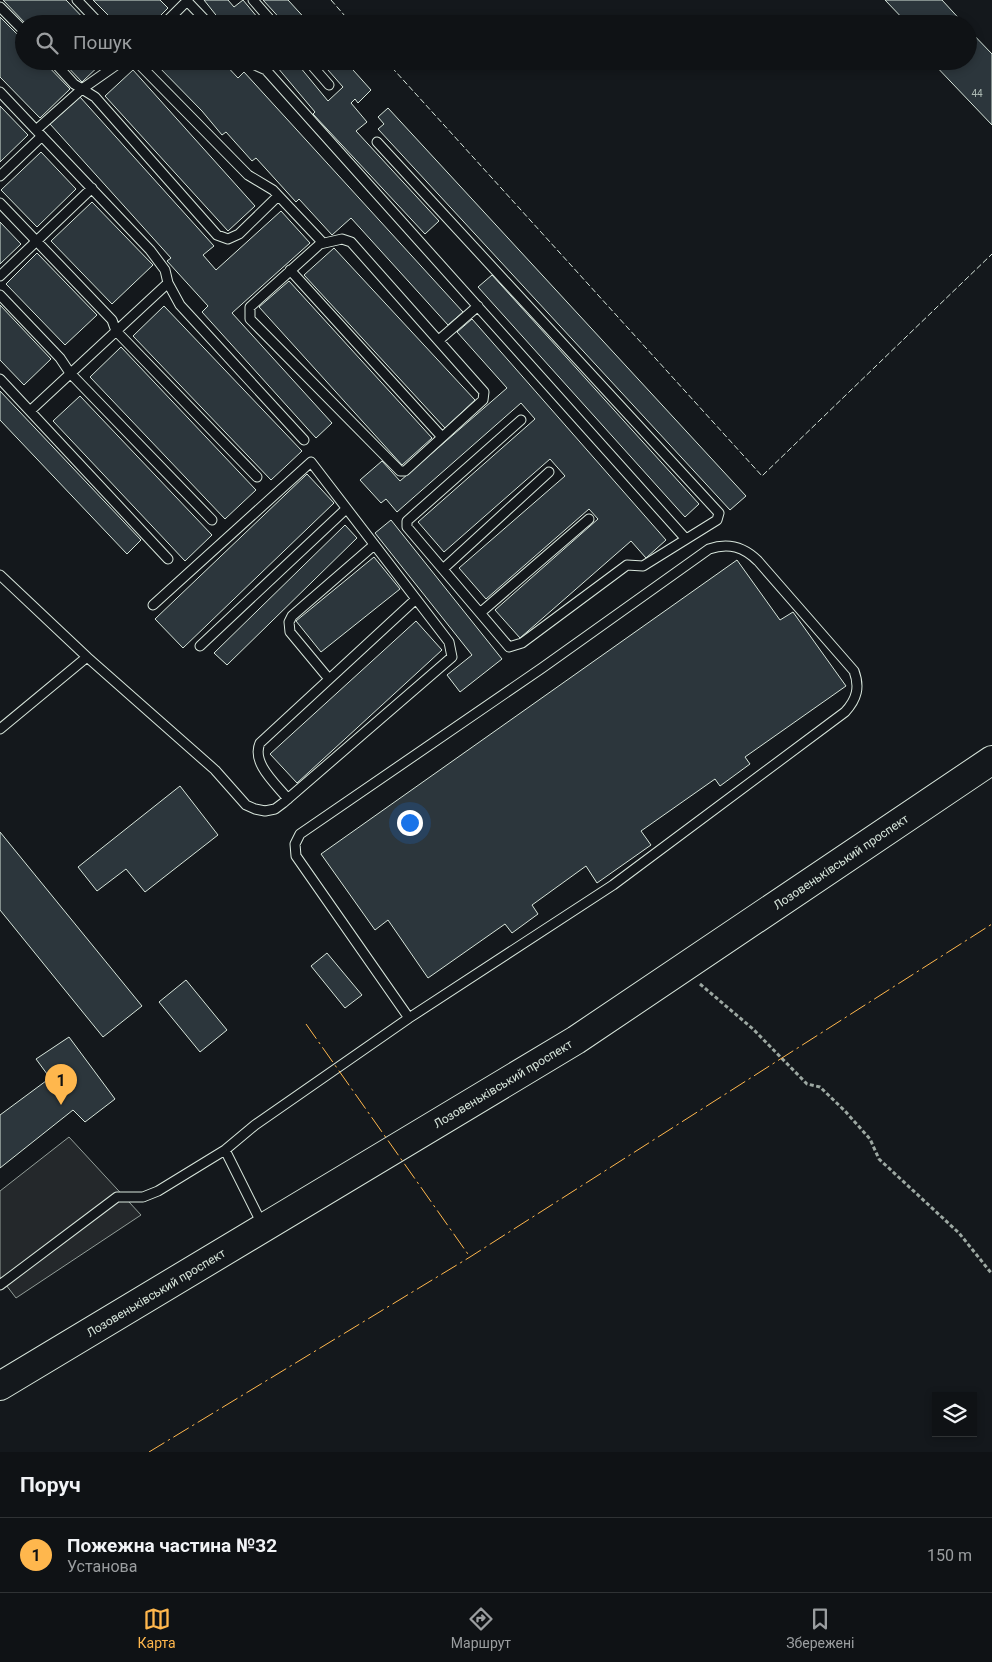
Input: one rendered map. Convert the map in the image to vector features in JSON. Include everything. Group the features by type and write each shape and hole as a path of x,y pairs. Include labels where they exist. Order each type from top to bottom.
{"highway":[{"name":"Лозовеньківський проспект","path":"0,1386 576,1040 992,760"}],"lane":[{"path":"77,0 91,15"},
{"path":"253,0 266,15"},
{"path":"173,15 187,1 200,15"},
{"path":"0,7 15,22"},
{"path":"62,70 82,89 95,97 217,235 228,239 239,234 278,196"},
{"path":"0,176 82,89 109,70"},
{"path":"145,70 248,175 278,196 323,243"},
{"path":"266,70 685,538"},
{"path":"316,70 329,86"},
{"path":"0,92 150,250 165,270 168,283 180,305 304,440"},
{"path":"377,142 719,514 717,520 685,538 644,566 626,565 522,643 509,647 407,527 407,521 521,420"},
{"path":"0,276 92,188"},
{"path":"0,203 112,320 116,331 257,477"},
{"path":"342,239 351,242 484,392 483,400 405,471 400,471 250,319 250,307 323,243 342,239"},
{"path":"290,270 442,436"},
{"path":"30,411 168,283"},
{"path":"0,295 60,358 70,373 212,520"},
{"path":"439,340 478,306"},
{"path":"0,380 168,559"},
{"path":"0,575 87,657 215,770 246,805 265,811 275,809 288,799 452,657 450,642 310,462 153,605"},
{"path":"443,569 549,472"},
{"path":"200,646 346,509"},
{"path":"480,613 589,519"},
{"path":"329,679 290,632 289,622 292,616 374,545"},
{"path":"0,1285 117,1197 143,1197 158,1191 225,1150 255,1125 409,1018 613,885 852,705 858,688 854,671 758,561 747,551 724,545 702,553 542,668 300,834 295,844 296,856 409,1018"},
{"path":"288,799 258,760 258,748 264,739 416,599"},
{"path":"0,729 87,657"},
{"path":"225,1150 264,1228"}],"path":[{"path":"681,970 753,1029 807,1084 820,1087 845,1111 870,1139 879,1160 959,1232 992,1274"}],"shaded area":[{"path":"69,1137 141,1215 16,1298 0,1277 0,1191"}],"building":[{"path":"3,0 66,0 80,15 17,15"},
{"path":"93,0 160,0 168,8 161,15 108,15"},
{"path":"204,0 228,0 234,7 243,0 256,15 216,15"},
{"path":"263,0 288,0 302,15 277,15"},
{"path":"885,0 942,0 956,15 899,15"},
{"path":"0,17 15,32 15,70 52,70 70,89 40,118 0,77"},
{"path":"977,38 992,54 992,125 940,70 977,70"},
{"path":"71,70 95,70 82,82"},
{"path":"133,70 255,206 228,231 105,96"},
{"path":"162,70 230,70 238,78 244,72 463,312 448,325 351,218 332,235 299,199 296,202 256,158 252,161 226,132 222,135 202,111"},
{"path":"280,70 302,70 328,101 343,87 328,70 353,70 371,90 358,103 355,99 351,103 367,122 356,131 439,221 425,234 313,114 315,112"},
{"path":"80,97 214,246 203,255 216,270 281,211 310,243 232,313 332,423 316,438 202,312 208,306 167,261 171,258 50,124"},
{"path":"0,106 28,135 0,162"},
{"path":"388,108 746,496 730,510 378,129 384,124 378,117"},
{"path":"41,152 76,189 37,227 1,190"},
{"path":"92,202 153,265 112,304 51,241"},
{"path":"0,222 21,244 0,264"},
{"path":"334,248 475,400 445,428 304,275"},
{"path":"37,253 97,315 65,345 6,284"},
{"path":"492,275 699,504 685,517 478,287"},
{"path":"289,281 432,438 402,465 259,307"},
{"path":"0,305 51,359 24,385 0,360"},
{"path":"164,306 302,451 271,480 133,336"},
{"path":"472,319 666,540 646,558 631,541 520,638 495,610 598,519 589,509 486,599 459,568 565,476 550,459 444,552 418,522 535,419 521,403 397,512 386,499 381,503 360,480 382,461 400,481 507,388 457,332"},
{"path":"121,347 256,490 225,519 90,377"},
{"path":"0,391 141,540 127,554 0,420"},
{"path":"80,396 212,535 185,561 53,421"},
{"path":"307,474 334,503 183,648 155,619"},
{"path":"391,520 502,659 460,692 447,675 472,655 375,533"},
{"path":"345,525 357,538 227,665 214,653"},
{"path":"374,557 400,589 321,652 296,621"},
{"path":"737,560 780,620 793,612 846,686 745,757 750,764 720,786 715,779 641,831 651,845 597,883 586,866 532,905 538,914 512,933 505,924 428,978 388,920 375,930 321,854"},
{"path":"416,621 442,650 297,783 270,754"},
{"path":"180,786 218,835 145,892 126,869 97,891 78,867"},
{"path":"0,832 142,1006 103,1037 0,910"},
{"path":"327,953 362,995 345,1008 311,966"},
{"path":"186,980 227,1030 200,1052 159,1002"},
{"path":"69,1037 115,1099 85,1122 73,1110 0,1168 0,1115 50,1078 36,1059"}],"fence":[{"path":"331,0 344,15"},
{"path":"394,70 762,476 992,254"}],"power":[{"path":"149,1452 470,1257 992,924"},
{"path":"306,1024 470,1257"}],"place":[{"name":"Пожежна частина №32","path":"61,1105"}]}
